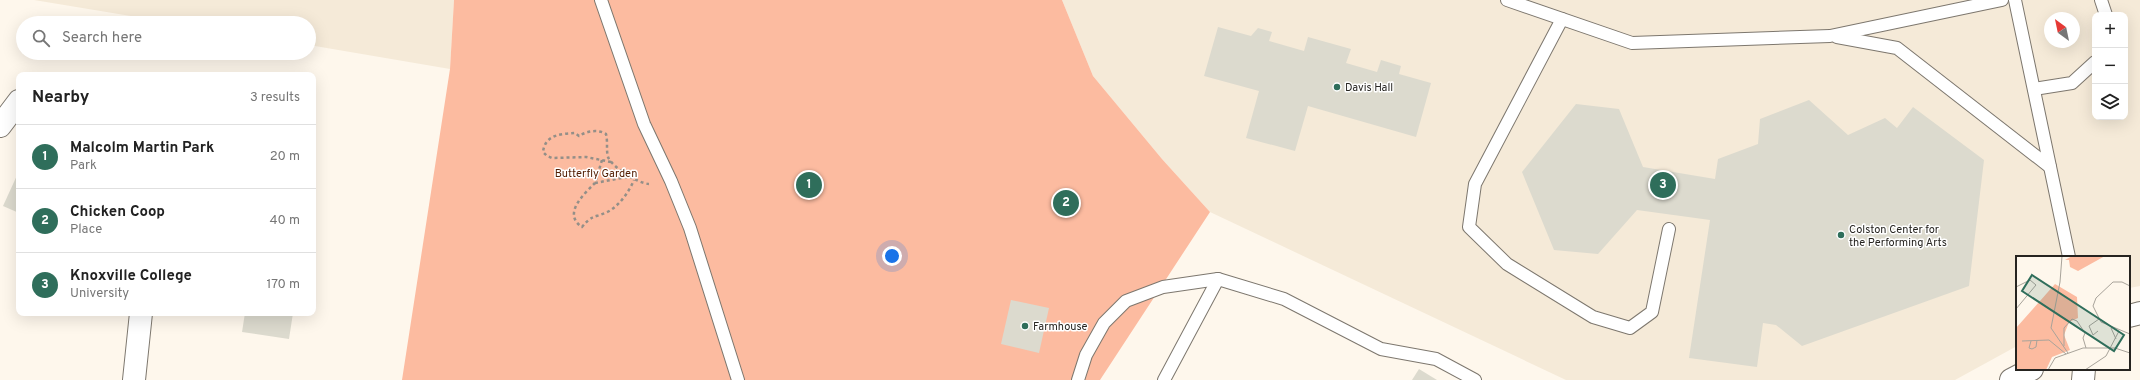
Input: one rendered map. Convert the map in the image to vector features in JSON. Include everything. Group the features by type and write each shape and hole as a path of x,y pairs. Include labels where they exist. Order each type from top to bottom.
{"street":[{"path":"0,126 16,105"},
{"path":"2130,316 2140,313"},
{"path":"134,380 142,316"},
{"path":"2011,380 2030,370"},
{"path":"2083,380 2084,370"}],"lane":[{"path":"601,0 644,124 672,181 690,228 738,380"},
{"path":"1507,0 1632,43 1830,36 2002,0"},
{"path":"2016,0 2069,256"},
{"path":"2101,0 2105,12"},
{"path":"1562,19 1475,184 1469,227 1507,264 1593,317 1630,328 1652,312 1669,229"},
{"path":"1830,36 1897,48 2050,167"},
{"path":"2034,89 2072,83 2092,65"},
{"path":"1078,380 1086,355 1104,323 1126,301 1163,287 1218,279 1284,299 1381,349 1436,359 1475,380"},
{"path":"1164,380 1218,279"}],"path":[{"path":"611,162 608,156 606,134 602,132 585,132 579,136 575,133 561,133 553,136 543,147 543,152 552,158 577,157 611,162 625,172 627,177"},
{"path":"602,160 595,183 574,208 573,214 575,219 582,227 591,218 605,213 617,204 631,187 634,180"},
{"path":"595,183 627,177 650,184 672,181"}],"shaded area":[{"path":"34,0 454,0 450,69 316,46 316,16 131,16"},
{"path":"1062,0 2140,0 2140,286 2130,288 2130,256 2016,256 2016,347 1955,380 1566,380 1210,212 1162,159 1093,76"}],"green space":[{"name":"Butterfly Garden","path":"454,0 1062,0 1093,76 1162,159 1210,212 1100,380 402,380 450,69"}],"building":[{"name":"Davis Hall","path":"1218,27 1251,36 1258,28 1272,32 1269,41 1304,51 1308,37 1351,49 1346,63 1377,72 1381,60 1401,66 1399,74 1431,83 1416,137 1308,106 1295,151 1246,138 1259,91 1204,76"},
{"name":"Colston Center for the Performing Arts","path":"1809,100 1848,135 1885,118 1897,128 1913,107 1984,160 1969,286 1802,346 1776,325 1763,323 1757,367 1689,358 1710,220 1637,210 1598,254 1554,250 1522,172 1576,104 1619,109 1643,167 1715,179 1718,159 1758,144 1760,119"},
{"path":"16,178 16,212 3,206"},
{"path":"1060,193 1077,199 1073,211 1056,206"},
{"name":"Farmhouse","path":"1011,300 1049,308 1039,353 1001,344"},
{"path":"245,316 293,316 289,339 242,332"},
{"path":"1419,369 1437,380 1412,380"}],"place":[{"name":"Davis Hall","path":"1337,87"},
{"name":"Malcolm Martin Park","path":"809,185"},
{"name":"Knoxville College","path":"1663,185"},
{"name":"Chicken Coop","path":"1066,203"},
{"name":"Colston Center for the Performing Arts","path":"1841,235"},
{"name":"Farmhouse","path":"1025,326"}]}
